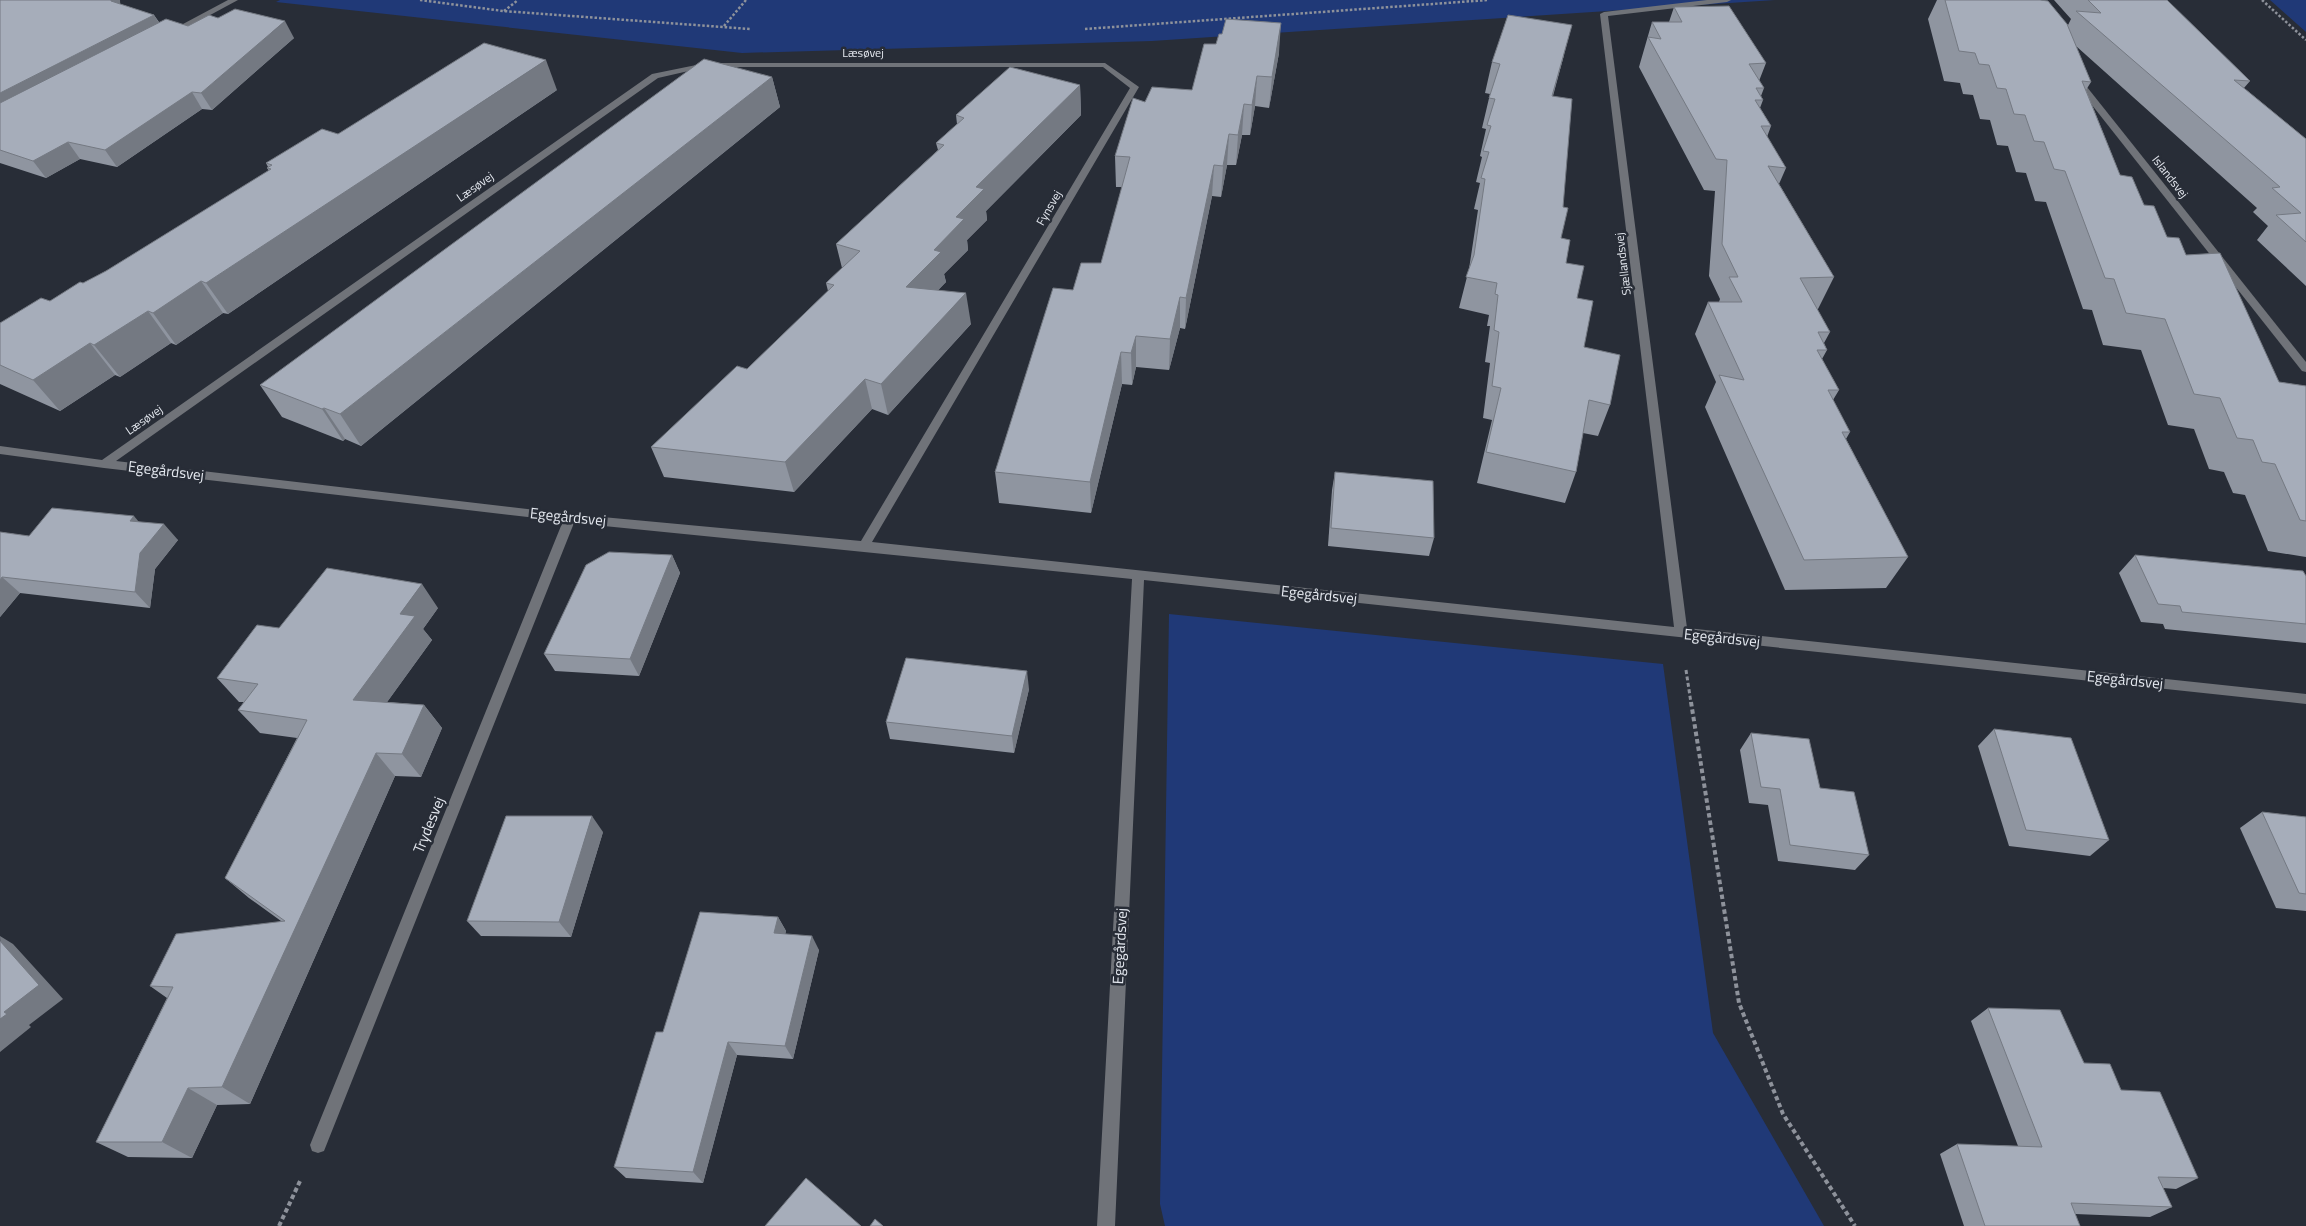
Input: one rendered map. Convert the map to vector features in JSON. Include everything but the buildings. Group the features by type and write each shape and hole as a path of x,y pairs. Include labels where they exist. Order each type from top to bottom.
{"street":[{"path":"165,36 234,0"},
{"name":"Sjællandsvej","path":"1680,634 1604,14 1727,0"},
{"name":"Læsøvej","path":"104,464 655,76 706,65 906,66"},
{"name":"Fynsvej","path":"864,546 1135,86 1104,65 906,66"},
{"name":"Islandsvej","path":"2069,69 2306,369"},
{"name":"Egegårdsvej","path":"0,450 104,464 570,518 864,546 2306,699"},
{"name":"Trydesvej","path":"318,1145 570,518"},
{"name":"Egegårdsvej","path":"1106,1226 1138,576"}],"path":[{"path":"420,0 503,11 620,21 752,29"},
{"path":"503,11 518,0"},
{"path":"1078,30 1488,0"},
{"path":"2262,0 2306,40"},
{"path":"1680,634 1739,1003 1783,1114 1855,1226"},
{"path":"279,1226 318,1145"}],"shaded area":[{"path":"280,0 1775,0 1152,41 742,53 276,2"},
{"path":"2270,0 2306,0 2306,32"},
{"path":"1169,614 1663,664 1713,1033 1824,1226 1165,1226 1160,1204"}]}
